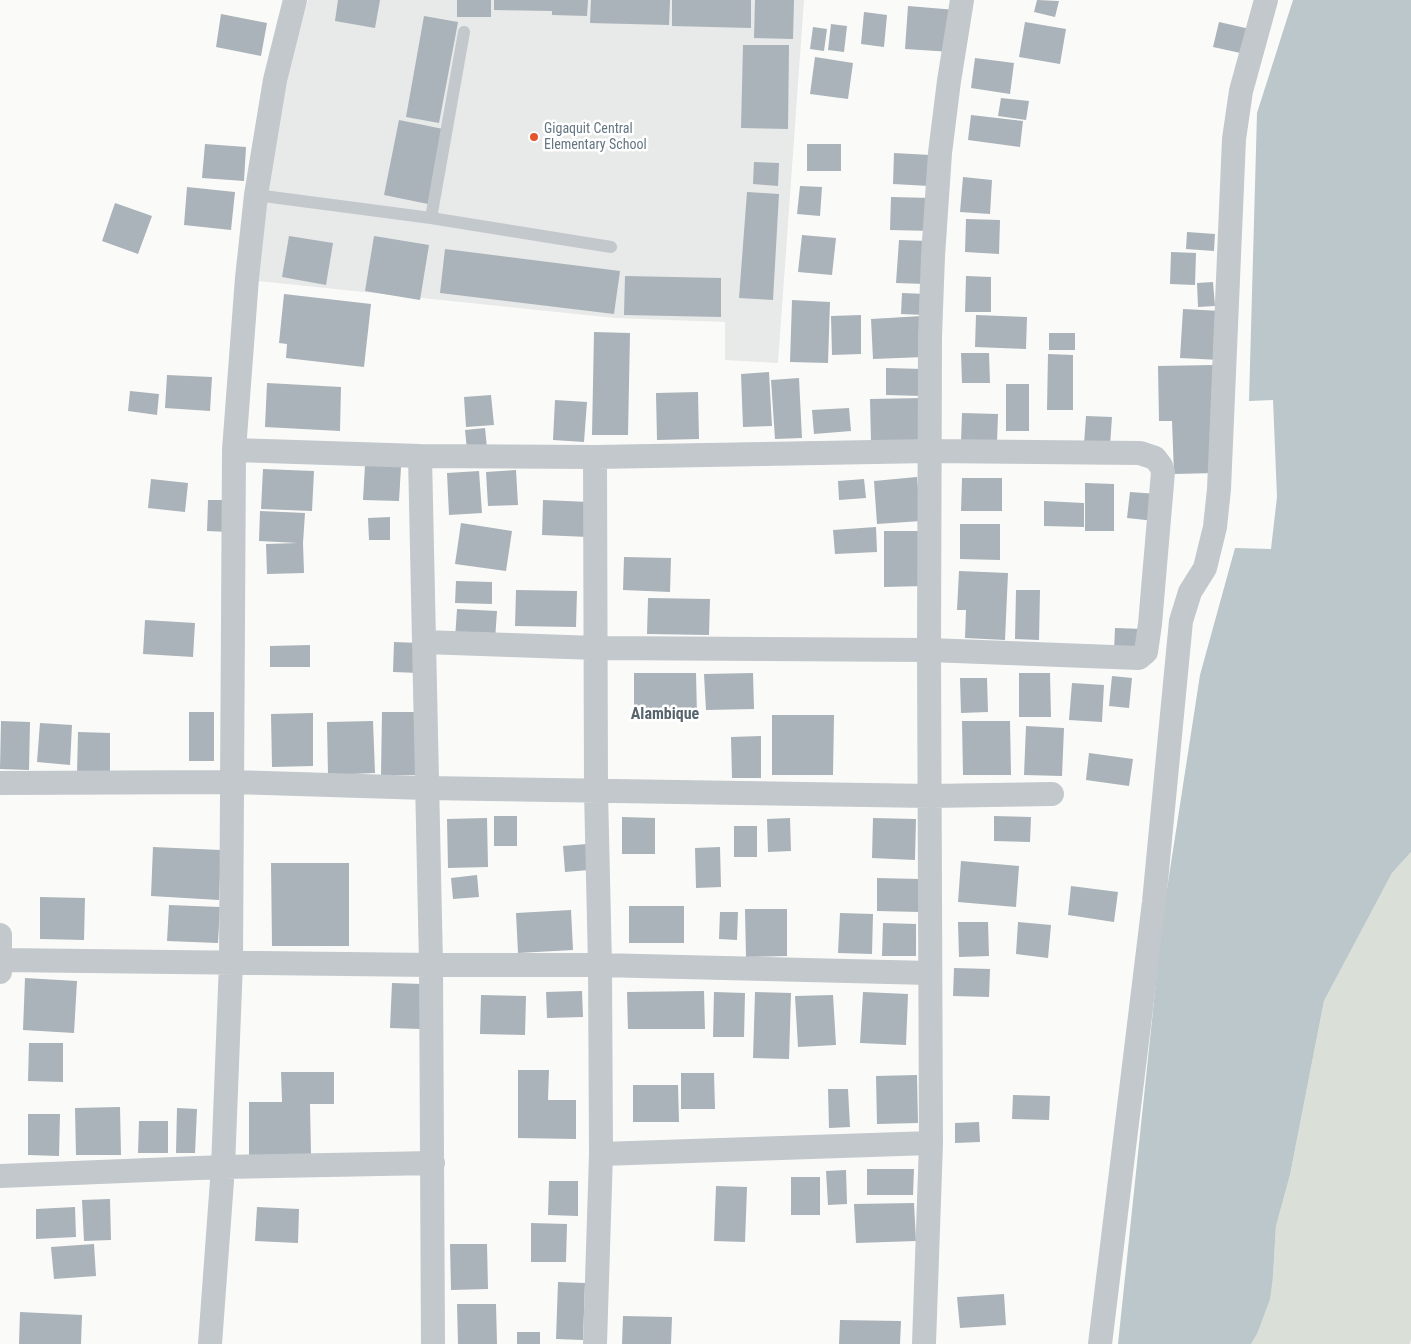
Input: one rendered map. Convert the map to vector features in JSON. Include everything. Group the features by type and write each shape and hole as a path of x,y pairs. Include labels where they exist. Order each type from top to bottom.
{"street":[{"path":"210,1344 223,1167 231,962 234,450 247,278 256,194 275,80 295,0"},
{"path":"924,1344 931,1143 930,336 939,163 949,81 962,0"},
{"path":"1100,1344 1154,902 1182,622 1190,592 1205,568 1215,527 1219,489 1234,139 1241,91 1266,0"},
{"path":"234,450 420,456 595,458 930,451 1140,453 1155,458 1163,472 1150,624 1146,652 1139,658 929,650 596,648 424,642"},
{"path":"420,456 431,965 433,1344"},
{"path":"595,458 596,791 600,965 601,1154 595,1344"},
{"path":"0,783 233,782 426,788 930,796 1052,794"},
{"path":"0,934 0,972"},
{"path":"0,960 600,965 930,972"},
{"path":"601,1154 931,1143"},
{"path":"0,1176 223,1167 433,1163"}],"lane":[{"path":"431,218 464,32"},
{"path":"256,194 431,218 611,247"}],"shaded area":[{"name":"Gigaquit Central Elementary School","path":"308,0 804,0 778,363 725,360 725,322 615,318 258,281 264,194 285,79"},
{"path":"1293,0 1411,0 1411,852 1392,873 1324,1001 1290,1175 1276,1226 1270,1299 1257,1334 1251,1344 1118,1344 1163,915 1200,675 1235,548 1271,549 1277,497 1273,400 1249,401 1257,113"},
{"path":"1411,852 1410,1344 1251,1344 1257,1334 1273,1276 1276,1226 1290,1175 1324,1001 1392,873"}],"building":[{"path":"338,0 380,0 375,28 335,21"},
{"path":"457,0 491,0 491,17 457,17"},
{"path":"494,0 588,0 587,16 552,15 552,11 494,10"},
{"path":"591,0 670,0 669,25 590,23"},
{"path":"672,0 751,0 751,28 672,26"},
{"path":"755,0 794,0 793,39 754,38"},
{"path":"1037,0 1059,1 1055,17 1034,12"},
{"path":"908,6 956,10 952,52 905,49"},
{"path":"864,12 887,15 884,47 861,44"},
{"path":"221,14 267,23 261,56 216,47"},
{"path":"424,16 458,22 439,123 406,117"},
{"path":"1025,22 1066,29 1060,64 1019,57"},
{"path":"1219,22 1250,29 1245,54 1213,47"},
{"path":"831,24 847,26 844,52 828,50"},
{"path":"813,27 827,29 824,51 810,49"},
{"path":"743,45 789,45 788,129 741,128"},
{"path":"815,57 853,63 848,99 810,94"},
{"path":"975,58 1014,63 1010,94 971,88"},
{"path":"1001,98 1029,101 1026,120 998,116"},
{"path":"971,115 1023,121 1020,147 968,140"},
{"path":"399,120 443,129 428,204 384,195"},
{"path":"205,144 246,147 244,181 202,178"},
{"path":"807,144 841,144 841,171 807,171"},
{"path":"894,153 930,155 929,186 893,184"},
{"path":"754,162 779,163 778,186 753,184"},
{"path":"963,177 992,180 990,214 960,212"},
{"path":"800,186 822,187 820,216 797,214"},
{"path":"187,187 235,192 231,230 184,225"},
{"path":"747,192 779,194 773,300 739,298"},
{"path":"891,197 933,198 932,231 890,230"},
{"path":"115,203 152,216 138,254 102,241"},
{"path":"966,219 1000,220 999,254 965,252"},
{"path":"1187,232 1215,234 1214,251 1186,249"},
{"path":"802,235 836,238 832,275 798,272"},
{"path":"289,236 333,243 326,285 282,277"},
{"path":"374,236 429,245 420,300 365,291"},
{"path":"899,240 928,241 926,284 896,283"},
{"path":"445,249 620,271 614,314 440,293"},
{"path":"1171,252 1196,253 1195,285 1170,284"},
{"path":"625,276 721,278 721,317 624,315"},
{"path":"966,276 991,277 991,312 965,312"},
{"path":"1213,282 1215,306 1198,307 1197,283"},
{"path":"902,293 926,294 925,315 901,314"},
{"path":"284,294 371,304 364,367 286,358 287,344 279,343"},
{"path":"792,300 830,302 828,363 790,362"},
{"path":"1183,309 1222,311 1220,360 1180,358"},
{"path":"861,315 861,354 832,355 831,316"},
{"path":"976,315 1027,317 1026,349 975,347"},
{"path":"922,316 924,357 873,359 871,319"},
{"path":"594,332 630,333 628,435 592,435"},
{"path":"1049,333 1075,333 1075,350 1049,350"},
{"path":"961,353 989,353 990,383 962,383"},
{"path":"1048,354 1073,355 1073,410 1047,410"},
{"path":"1213,365 1216,473 1174,474 1172,421 1159,421 1158,366"},
{"path":"886,368 923,369 923,396 886,395"},
{"path":"769,372 772,426 743,427 741,374"},
{"path":"167,375 212,377 210,411 165,408"},
{"path":"799,378 802,438 775,439 771,380"},
{"path":"267,383 341,387 340,431 265,427"},
{"path":"1006,384 1029,384 1029,431 1006,431"},
{"path":"130,391 159,394 157,415 128,411"},
{"path":"698,392 699,439 657,440 656,393"},
{"path":"491,395 494,425 466,427 464,397"},
{"path":"923,398 923,441 871,442 870,399"},
{"path":"555,400 587,402 584,442 553,440"},
{"path":"849,408 851,431 814,434 812,410"},
{"path":"962,413 998,414 997,443 961,442"},
{"path":"1086,416 1112,417 1110,446 1084,444"},
{"path":"485,428 487,448 467,450 465,430"},
{"path":"365,465 401,467 399,501 363,500"},
{"path":"263,469 314,471 312,511 261,509"},
{"path":"516,470 518,505 488,506 486,472"},
{"path":"479,471 482,513 449,515 447,473"},
{"path":"917,477 921,521 877,524 874,481"},
{"path":"962,478 1002,478 1002,511 961,511"},
{"path":"151,479 188,483 185,512 148,508"},
{"path":"864,479 866,498 839,500 838,481"},
{"path":"1085,483 1114,484 1114,531 1085,531"},
{"path":"1130,492 1158,494 1155,521 1127,518"},
{"path":"208,500 230,500 229,532 207,531"},
{"path":"543,500 589,502 588,537 542,535"},
{"path":"1044,501 1084,503 1084,527 1044,526"},
{"path":"260,511 305,513 304,573 267,574 266,544 298,543 259,541"},
{"path":"390,517 390,540 369,540 368,518"},
{"path":"461,523 512,531 506,571 455,564"},
{"path":"960,524 1000,524 1000,560 960,559"},
{"path":"876,527 877,552 835,554 833,530"},
{"path":"884,531 924,531 925,586 884,587"},
{"path":"624,557 671,558 670,592 623,590"},
{"path":"959,571 1008,573 1005,640 965,638 966,610 957,610"},
{"path":"456,581 492,582 492,604 455,603"},
{"path":"516,590 577,591 576,627 515,626"},
{"path":"1016,590 1040,590 1039,640 1015,639"},
{"path":"648,598 710,599 709,635 647,634"},
{"path":"457,609 497,611 495,640 455,639"},
{"path":"145,620 195,623 193,657 143,654"},
{"path":"1115,628 1143,629 1142,652 1114,651"},
{"path":"394,642 420,643 419,673 393,672"},
{"path":"310,645 310,667 270,667 270,646"},
{"path":"634,673 696,673 697,716 634,716"},
{"path":"753,673 754,709 706,710 704,674"},
{"path":"1019,673 1050,673 1051,717 1019,717"},
{"path":"1112,676 1132,678 1129,708 1109,706"},
{"path":"960,678 987,678 988,712 961,713"},
{"path":"1072,683 1104,685 1102,722 1069,720"},
{"path":"189,712 214,712 214,761 189,761"},
{"path":"382,712 419,712 418,775 381,775"},
{"path":"313,713 313,766 272,767 271,714"},
{"path":"772,715 834,715 833,775 772,775"},
{"path":"1,721 30,722 29,770 0,769"},
{"path":"373,721 375,773 328,775 327,722"},
{"path":"962,721 1010,721 1011,775 963,775"},
{"path":"40,723 72,725 70,765 37,762"},
{"path":"1026,726 1064,728 1062,776 1024,775"},
{"path":"78,732 110,733 110,776 77,775"},
{"path":"761,736 761,778 732,778 731,737"},
{"path":"1089,753 1133,759 1129,786 1086,780"},
{"path":"494,816 517,816 517,846 494,846"},
{"path":"994,816 1031,817 1030,842 994,841"},
{"path":"622,817 655,818 655,854 622,854"},
{"path":"487,818 488,867 448,868 447,819"},
{"path":"790,818 791,851 768,852 767,819"},
{"path":"873,818 916,819 915,860 872,858"},
{"path":"734,826 757,826 757,857 734,857"},
{"path":"587,844 589,870 565,872 563,846"},
{"path":"153,847 221,850 219,900 151,896"},
{"path":"720,847 721,887 696,888 695,848"},
{"path":"961,861 1019,866 1016,907 958,902"},
{"path":"271,863 349,863 349,946 272,946"},
{"path":"477,875 479,897 453,899 451,878"},
{"path":"877,878 920,879 920,912 877,911"},
{"path":"1071,886 1118,892 1114,922 1068,915"},
{"path":"40,897 85,898 84,940 40,939"},
{"path":"169,905 220,907 218,943 167,941"},
{"path":"629,906 684,906 684,943 629,943"},
{"path":"745,909 787,909 787,956 746,957"},
{"path":"571,910 573,950 518,953 516,913"},
{"path":"720,912 738,912 737,940 719,939"},
{"path":"840,913 873,914 872,954 838,953"},
{"path":"958,922 988,922 989,956 959,957"},
{"path":"1018,922 1051,925 1048,958 1016,954"},
{"path":"883,923 916,924 916,956 882,956"},
{"path":"954,968 990,969 989,997 953,996"},
{"path":"25,978 77,981 74,1033 23,1030"},
{"path":"392,983 422,984 421,1029 390,1028"},
{"path":"582,991 583,1017 547,1018 546,992"},
{"path":"704,991 705,1029 628,1029 627,992"},
{"path":"714,992 745,993 744,1037 713,1037"},
{"path":"755,992 791,993 789,1059 753,1058"},
{"path":"863,992 908,994 906,1045 860,1043"},
{"path":"481,995 526,996 525,1035 480,1034"},
{"path":"833,995 836,1045 798,1047 795,996"},
{"path":"29,1043 63,1043 63,1082 28,1081"},
{"path":"518,1070 549,1070 548,1100 576,1100 576,1139 518,1138"},
{"path":"281,1072 334,1072 334,1104 310,1104 311,1155 249,1156 249,1102 282,1102"},
{"path":"681,1073 714,1073 715,1109 681,1109"},
{"path":"917,1075 918,1123 877,1124 876,1076"},
{"path":"633,1085 678,1085 679,1122 633,1122"},
{"path":"828,1089 848,1089 850,1127 829,1128"},
{"path":"1013,1095 1050,1096 1049,1120 1012,1119"},
{"path":"120,1107 121,1155 76,1155 75,1108"},
{"path":"177,1108 197,1109 195,1153 176,1153"},
{"path":"28,1114 60,1114 59,1156 28,1155"},
{"path":"139,1121 168,1121 168,1153 138,1153"},
{"path":"979,1122 980,1142 955,1143 955,1123"},
{"path":"867,1169 914,1169 913,1195 867,1195"},
{"path":"846,1170 847,1204 828,1205 826,1171"},
{"path":"791,1177 820,1177 820,1215 791,1215"},
{"path":"549,1181 578,1181 578,1216 548,1215"},
{"path":"716,1186 747,1187 745,1242 714,1241"},
{"path":"110,1199 111,1240 84,1241 82,1200"},
{"path":"914,1203 916,1241 856,1243 854,1204"},
{"path":"75,1207 76,1237 36,1239 36,1209"},
{"path":"257,1207 299,1209 298,1243 255,1241"},
{"path":"531,1223 567,1224 566,1262 531,1262"},
{"path":"94,1244 96,1276 54,1279 51,1247"},
{"path":"450,1244 487,1244 488,1289 451,1290"},
{"path":"558,1282 585,1283 583,1340 556,1339"},
{"path":"1004,1294 1006,1325 960,1328 957,1297"},
{"path":"457,1304 496,1304 497,1344 458,1344"},
{"path":"20,1312 82,1315 81,1344 19,1344"},
{"path":"623,1316 672,1317 671,1344 622,1344"},
{"path":"840,1320 901,1321 900,1344 839,1344"},
{"path":"517,1332 540,1332 540,1344 517,1344"}],"place":[{"name":"Gigaquit Central Elementary School","path":"534,137"}],"district":[{"name":"Alambique","path":"665,715"}]}
